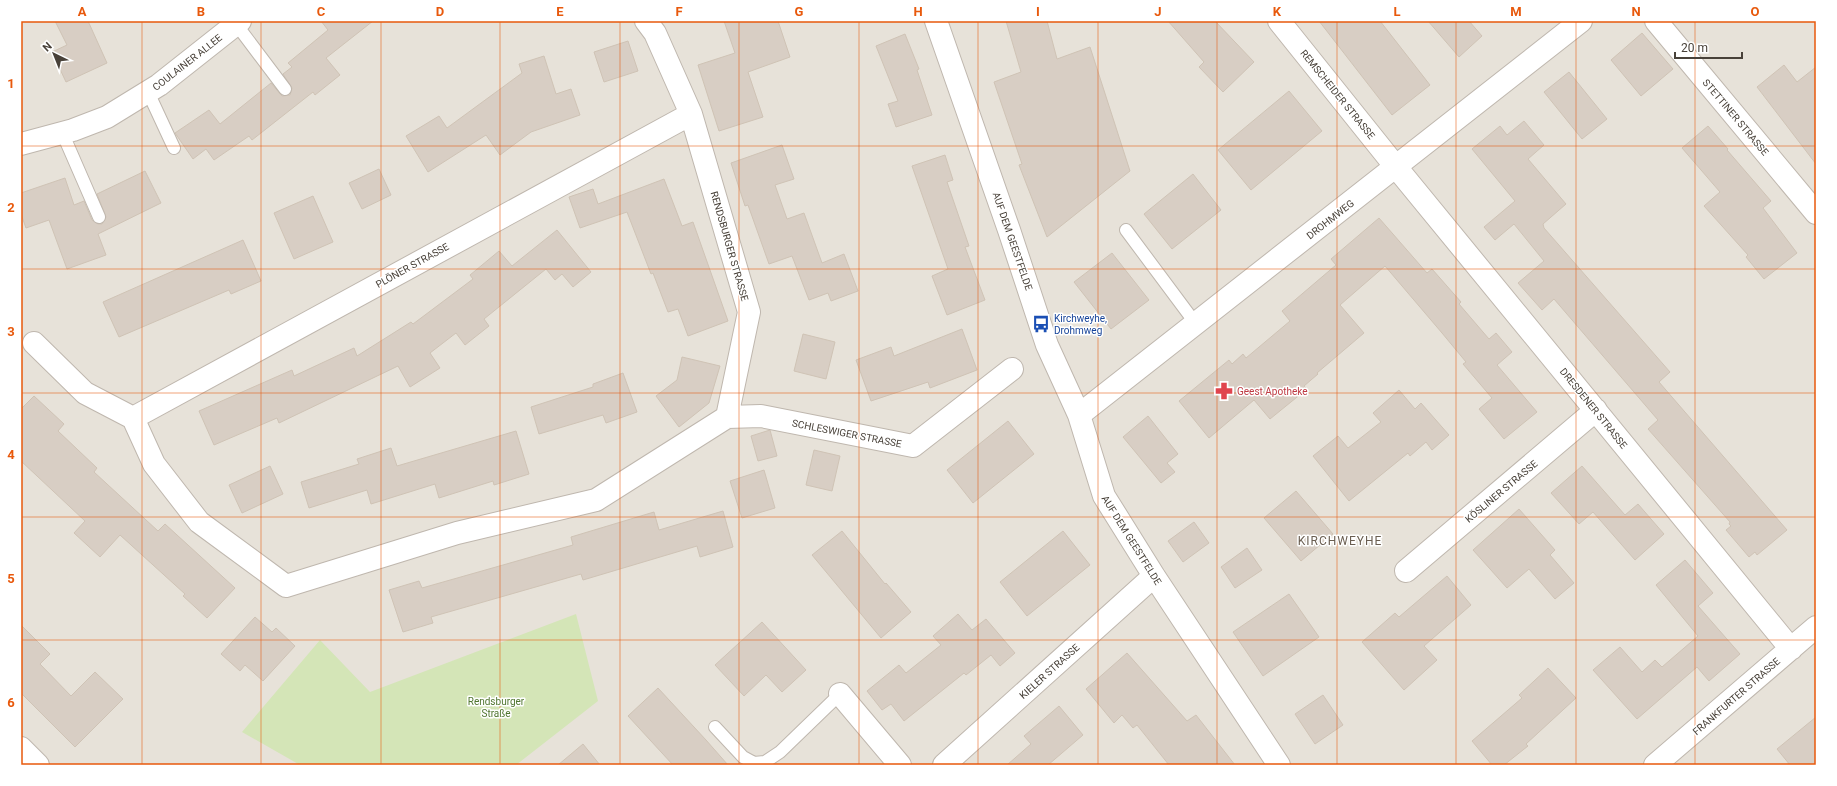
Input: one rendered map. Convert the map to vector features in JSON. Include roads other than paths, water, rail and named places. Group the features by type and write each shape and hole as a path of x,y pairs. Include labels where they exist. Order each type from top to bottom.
{"street":[{"name":"RENDSBURGER STRASSE","path":"646,21 655,33 691,114 749,312 727,417"},
{"name":"AUF DEM GEESTFELDE","path":"936,21 1012,237 1046,345 1079,415 1104,496 1154,576 1279,765"},
{"name":"REMSCHEIDER STRASSE","path":"1279,21 1396,168"},
{"name":"DROHMWEG","path":"1079,415 1396,168 1581,21"},
{"name":"STETTINER STRASSE","path":"1656,21 1816,214"},
{"name":"COULAINER ALLEE","path":"21,144 73,130 107,116 159,86 238,22"},
{"name":"PLÖNER STRASSE","path":"133,418 691,114"},
{"name":"DRESDENER STRASSE","path":"1396,168 1791,649"},
{"path":"34,343 85,393 133,418 154,464 199,522 286,586 458,533 596,500 727,417"},
{"name":"SCHLESWIGER STRASSE","path":"727,417 761,416 913,446 1012,369"},
{"name":"KÖSLINER STRASSE","path":"1406,571 1596,410"},
{"name":"KIELER STRASSE","path":"944,765 1154,576"},
{"name":"FRANKFURTER STRASSE","path":"1655,765 1816,627"},
{"path":"840,694 900,765"},
{"path":"21,748 38,765"}],"lane":[{"path":"238,22 285,89"},
{"path":"148,92 174,148"},
{"path":"62,132 99,217"},
{"path":"1126,230 1196,324"},
{"path":"715,727 743,757 754,763 766,762 780,752 840,694"}],"place":[{"name":"Kirchweyhe, Drohmweg","path":"1041,324"},
{"name":"Geest Apotheke","path":"1224,391"}],"district":[{"name":"KIRCHWEYHE","path":"1340,541"}],"park label":[{"name":"Rendsburger Straße","path":"496,706"}]}
